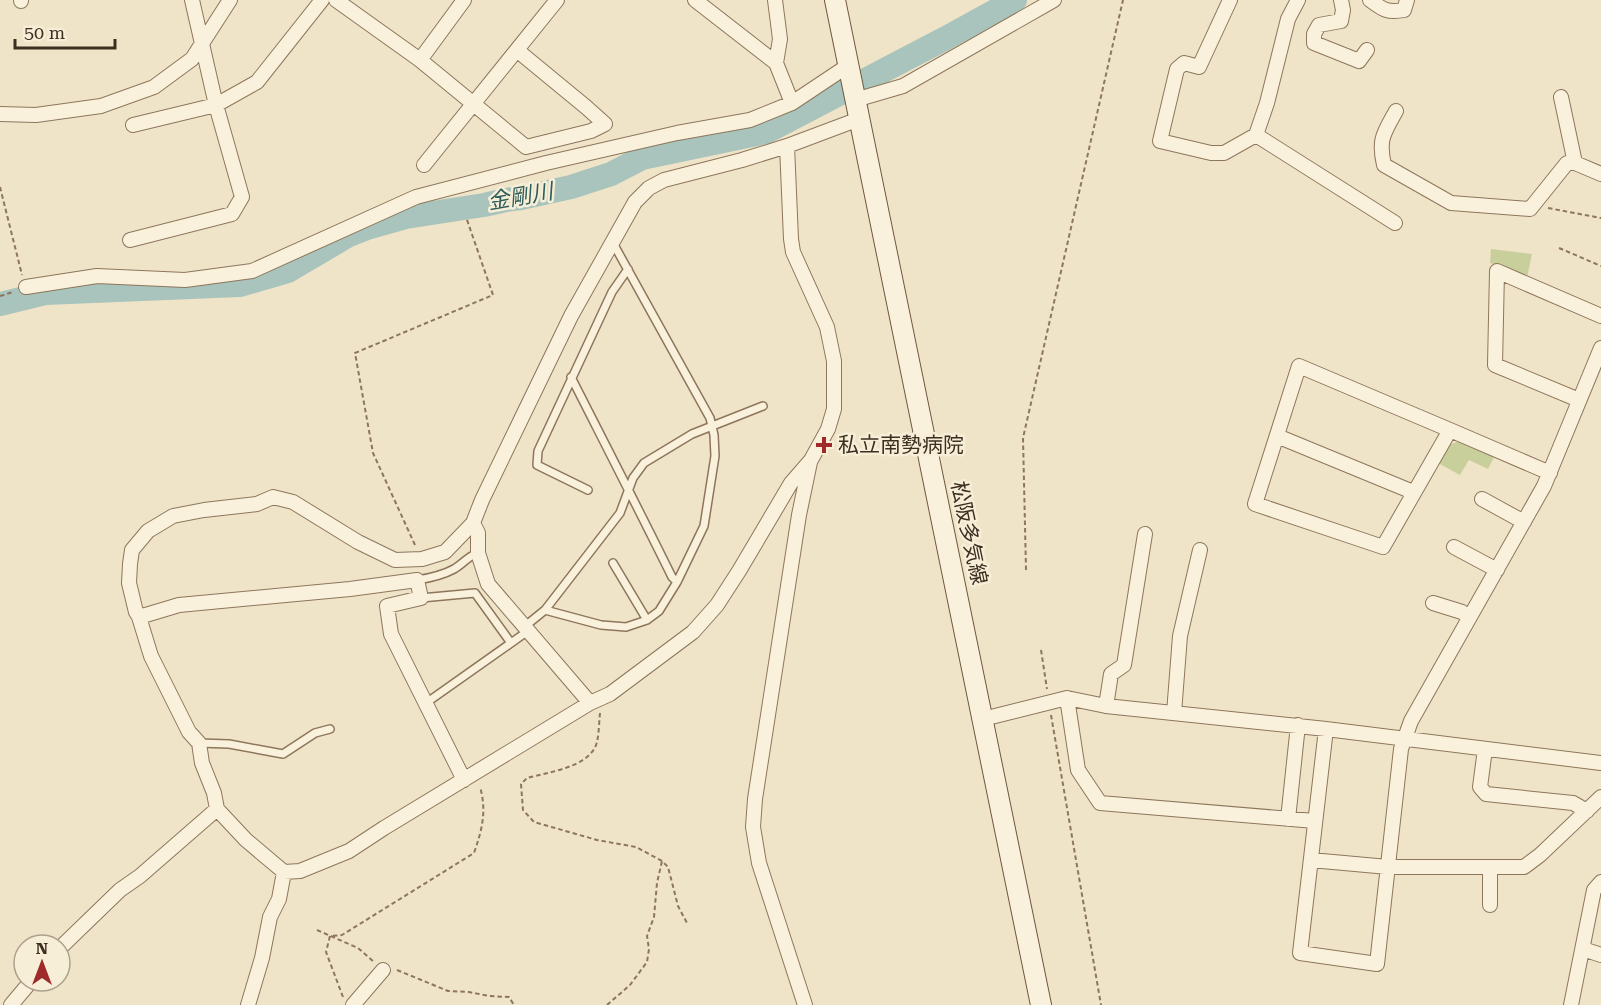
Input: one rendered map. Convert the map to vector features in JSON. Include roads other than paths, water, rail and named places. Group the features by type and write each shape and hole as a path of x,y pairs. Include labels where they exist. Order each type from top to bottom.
{"main road":[{"name":"松阪多気線","path":"835,0 1041,1005"}],"street":[{"path":"130,240 232,214 242,197 216,105 192,0"},
{"path":"0,114 36,115 100,106 154,87 192,59 230,0"},
{"path":"133,125 216,105 257,82 322,0"},
{"path":"336,0 420,60 526,147 591,131 605,124 518,51"},
{"path":"424,165 557,0"},
{"path":"695,0 776,63 792,103"},
{"path":"775,0 780,39 776,63"},
{"path":"787,146 793,252 827,327 834,361 834,409 828,429 811,460 791,483 717,605 693,632 610,694 590,703 349,851 300,871 284,872 246,840 217,808 214,793 202,763 199,743 189,732 151,656 129,583 132,550 148,531 173,516 257,504 273,497 293,502 358,542 395,560 422,559 445,552 472,523 571,316 635,202 649,188 664,180 787,146 856,104 903,86 1054,0"},
{"path":"1230,0 1199,67 1184,63 1177,69 1160,141 1211,153 1224,153 1256,135 1267,103 1288,20 1298,0"},
{"path":"1341,0 1341,21 1319,25 1314,34 1314,43 1359,61 1367,50"},
{"path":"1370,0 1380,8 1391,12 1404,10 1407,0"},
{"path":"420,60 461,1"},
{"path":"26,287 97,276 185,280 252,271 416,197 546,163 677,133 750,120 792,103 849,69"},
{"path":"1561,97 1575,163"},
{"path":"1396,111 1384,133 1380,148 1384,165 1451,203 1530,209 1567,163 1575,163 1601,174"},
{"path":"1256,135 1395,223"},
{"path":"1579,400 1495,365 1497,271 1601,316"},
{"path":"1326,729 1300,953 1377,964 1404,738 1411,721 1550,473 1601,348"},
{"path":"1450,430 1383,547 1255,504 1299,366 1450,430 1550,473"},
{"path":"1277,436 1413,492"},
{"path":"805,1005 759,863 753,827 755,799 797,527 811,460"},
{"path":"1482,500 1524,522"},
{"path":"472,523 478,533 478,553 488,584 590,703"},
{"path":"1106,706 1111,674 1124,665 1145,534"},
{"path":"1454,548 1497,570"},
{"path":"1174,713 1180,636 1200,550"},
{"path":"139,617 179,605 350,589 417,580 421,598 387,606 391,634 426,703 470,776"},
{"path":"1433,603 1462,612 1469,618"},
{"path":"1067,698 1078,770 1100,803 1315,821"},
{"path":"983,719 1067,698 1106,706 1326,729 1601,763"},
{"path":"1288,819 1298,726"},
{"path":"1485,749 1480,787 1486,794 1573,803 1587,811"},
{"path":"1311,860 1388,867 1524,867 1540,855 1601,797"},
{"path":"72,936 120,890 140,876 217,808"},
{"path":"1490,867 1490,905"},
{"path":"248,1005 262,958 270,917 279,899 284,872"},
{"path":"1571,1005 1594,890 1601,882"},
{"path":"1583,949 1601,955"},
{"path":"348,1001 383,970"},
{"path":"11,1005 21,993"}],"lane":[{"path":"545,610 601,625 626,627 647,620 659,611 677,582 704,526 715,456 710,418 612,241"},
{"path":"588,490 537,465 538,451 612,292 628,269"},
{"path":"571,377 672,577 677,582"},
{"path":"426,703 512,643 545,610 620,513 633,478 644,463 692,434 763,406"},
{"path":"417,580 436,576 455,568 471,555 478,553"},
{"path":"613,563 647,620"},
{"path":"421,598 475,593 512,643"},
{"path":"199,743 230,744 283,754 315,733 330,729"}],"waterway":[{"name":"金剛川","path":"0,304 45,293 240,285 288,271 349,235 367,228 406,217 484,205 571,187 611,174 642,158 766,132 1015,0"}],"place":[{"name":"私立南勢病院","path":"824,445"}]}
